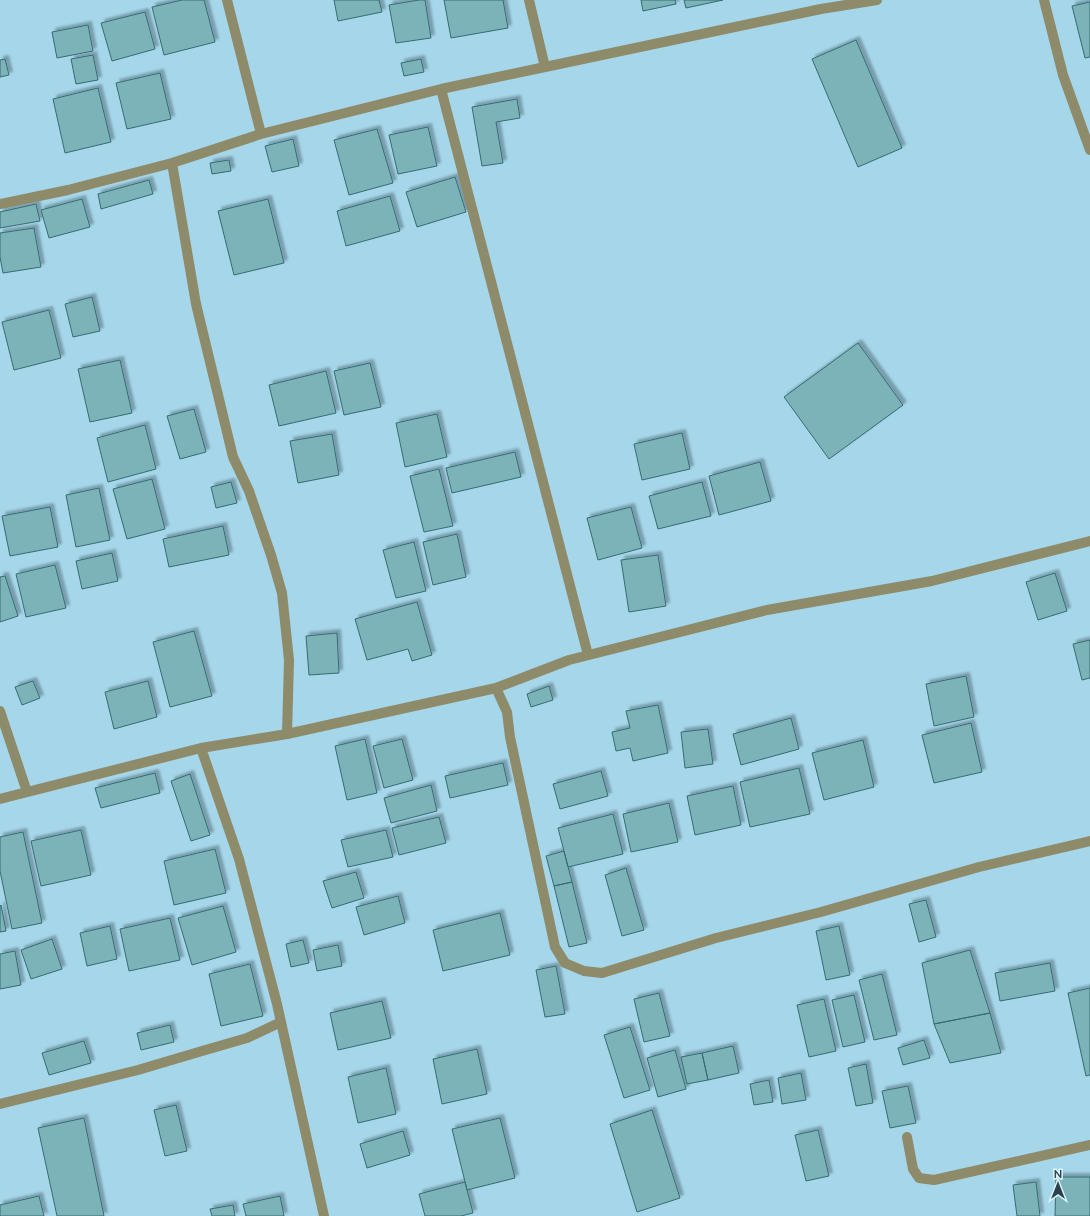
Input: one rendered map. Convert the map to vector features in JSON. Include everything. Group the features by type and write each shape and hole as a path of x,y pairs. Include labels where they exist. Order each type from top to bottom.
{"street":[{"path":"227,0 261,134"},
{"path":"529,0 544,66"},
{"path":"0,204 68,190 172,162 261,134 440,89 820,5 876,0"},
{"path":"1044,0 1063,75 1090,150"},
{"path":"440,89 588,655"},
{"path":"172,162 196,304 233,457 249,491 271,555 282,593 289,660 287,734"},
{"path":"0,799 201,748 287,734 496,688 568,660 767,610 932,581 1090,541"},
{"path":"496,688 507,712 510,737 555,947 566,963 584,971 602,973 716,938 821,912 979,867 1090,842"},
{"path":"0,711 27,792"},
{"path":"201,748 239,859 281,1022 324,1216"},
{"path":"0,1104 138,1070 247,1038 281,1022"},
{"path":"907,1138 913,1169 919,1178 934,1180 1090,1145"}],"building":[{"path":"182,0 204,0 215,42 164,55 152,7"},
{"path":"334,0 379,0 382,12 338,21"},
{"path":"425,0 431,38 396,43 389,5"},
{"path":"444,0 503,0 508,28 451,38"},
{"path":"641,0 675,0 676,4 643,11"},
{"path":"684,0 723,0 686,8"},
{"path":"1090,2 1090,57 1085,58 1072,6"},
{"path":"145,12 155,49 112,61 101,23"},
{"path":"88,25 93,51 57,58 52,32"},
{"path":"856,40 902,148 858,167 812,59"},
{"path":"93,55 98,80 76,84 71,59"},
{"path":"5,59 9,75 0,77 0,60"},
{"path":"421,59 424,72 404,76 401,63"},
{"path":"160,73 171,119 127,129 116,83"},
{"path":"98,88 111,142 65,153 53,99"},
{"path":"517,99 520,118 496,122 503,163 482,166 472,107"},
{"path":"428,127 437,166 398,174 389,135"},
{"path":"377,129 393,183 349,195 334,140"},
{"path":"293,139 299,166 272,172 265,146"},
{"path":"229,160 231,171 212,174 210,163"},
{"path":"455,177 466,212 417,227 406,192"},
{"path":"149,180 153,194 101,209 98,194"},
{"path":"390,196 400,231 346,246 337,211"},
{"path":"82,199 90,227 49,238 41,210"},
{"path":"268,199 284,263 234,275 218,211"},
{"path":"36,204 40,221 0,228 0,212"},
{"path":"34,228 41,267 3,273 0,257 0,233"},
{"path":"92,297 100,331 73,337 65,304"},
{"path":"49,310 61,358 14,370 2,322"},
{"path":"858,343 903,405 829,459 784,397"},
{"path":"120,360 132,413 90,422 78,369"},
{"path":"370,363 381,407 344,415 334,371"},
{"path":"326,371 336,413 279,426 269,385"},
{"path":"194,409 206,452 180,459 167,416"},
{"path":"437,414 447,457 405,467 396,423"},
{"path":"145,425 156,469 108,482 97,438"},
{"path":"682,433 690,469 642,480 634,444"},
{"path":"332,434 339,475 298,483 290,441"},
{"path":"515,452 521,477 452,493 446,468"},
{"path":"760,462 771,501 719,515 709,476"},
{"path":"439,469 453,526 424,532 410,476"},
{"path":"152,479 165,529 127,539 113,489"},
{"path":"231,482 237,503 216,508 211,487"},
{"path":"702,482 711,516 658,529 649,496"},
{"path":"99,488 110,540 76,547 66,495"},
{"path":"50,507 58,547 10,556 2,516"},
{"path":"631,507 642,548 598,560 587,518"},
{"path":"223,526 229,555 169,567 163,539"},
{"path":"457,534 466,577 433,585 423,542"},
{"path":"414,542 426,591 396,598 383,550"},
{"path":"112,553 118,581 82,589 76,561"},
{"path":"658,555 666,606 629,612 621,560"},
{"path":"55,565 66,608 26,617 16,574"},
{"path":"1055,573 1067,611 1038,620 1026,582"},
{"path":"5,576 18,616 0,622 0,577"},
{"path":"417,602 432,655 412,661 408,649 367,660 355,619"},
{"path":"194,631 212,696 170,707 153,642"},
{"path":"337,633 339,673 309,675 306,636"},
{"path":"1090,640 1090,678 1082,680 1073,644"},
{"path":"966,676 974,717 934,726 926,684"},
{"path":"33,681 40,698 22,705 15,687"},
{"path":"148,681 157,717 114,729 105,692"},
{"path":"549,686 553,700 531,707 527,694"},
{"path":"658,705 668,753 633,761 630,748 616,751 612,732 630,728 626,711"},
{"path":"791,718 799,749 741,765 733,734"},
{"path":"971,723 982,772 934,783 922,735"},
{"path":"708,729 713,764 685,768 681,732"},
{"path":"365,739 377,793 347,800 335,746"},
{"path":"402,739 413,780 384,788 373,746"},
{"path":"863,740 874,787 824,800 812,753"},
{"path":"503,763 508,785 450,798 445,776"},
{"path":"799,768 810,814 750,827 740,782"},
{"path":"601,771 608,796 560,809 553,784"},
{"path":"155,773 160,793 101,808 95,788"},
{"path":"190,774 210,835 191,841 171,781"},
{"path":"431,785 437,811 391,823 384,798"},
{"path":"733,786 741,825 695,835 687,796"},
{"path":"669,803 678,842 631,852 623,814"},
{"path":"613,814 623,854 568,867 558,828"},
{"path":"439,817 446,843 399,855 392,828"},
{"path":"81,830 91,875 41,886 31,841"},
{"path":"386,830 393,857 348,867 341,840"},
{"path":"23,832 42,923 12,929 0,871 0,837"},
{"path":"215,849 226,893 174,905 164,861"},
{"path":"564,851 572,882 554,886 546,856"},
{"path":"626,868 644,930 622,936 605,875"},
{"path":"356,872 364,898 332,908 323,881"},
{"path":"572,882 587,943 569,947 554,886"},
{"path":"398,896 405,923 364,935 356,907"},
{"path":"926,900 936,937 919,942 909,904"},
{"path":"1,905 6,931 0,932 0,906"},
{"path":"223,906 236,952 192,965 178,918"},
{"path":"500,913 510,955 443,971 433,930"},
{"path":"170,918 180,960 129,971 120,929"},
{"path":"110,926 117,959 87,966 80,933"},
{"path":"839,926 850,975 826,980 816,931"},
{"path":"52,939 62,969 31,979 21,950"},
{"path":"303,940 309,963 291,967 286,944"},
{"path":"338,945 342,966 317,971 313,950"},
{"path":"970,950 990,1013 934,1024 922,963"},
{"path":"15,951 21,985 0,989 0,954"},
{"path":"1050,963 1055,991 1000,1001 995,973"},
{"path":"250,964 263,1016 221,1026 209,974"},
{"path":"556,966 565,1014 545,1017 536,970"},
{"path":"882,974 897,1035 874,1040 859,980"},
{"path":"1090,988 1090,1075 1086,1076 1068,993"},
{"path":"659,993 670,1036 644,1042 634,999"},
{"path":"854,995 865,1042 843,1047 832,1000"},
{"path":"824,999 836,1051 809,1057 797,1005"},
{"path":"382,1001 391,1038 338,1050 330,1013"},
{"path":"990,1013 1001,1053 950,1063 934,1024"},
{"path":"170,1025 174,1042 141,1050 137,1033"},
{"path":"630,1027 650,1090 624,1098 604,1035"},
{"path":"924,1040 930,1058 903,1065 898,1048"},
{"path":"84,1041 91,1063 49,1075 42,1053"},
{"path":"733,1046 739,1073 708,1080 702,1053"},
{"path":"477,1049 487,1094 442,1104 433,1059"},
{"path":"675,1050 686,1089 658,1097 647,1058"},
{"path":"702,1053 708,1080 687,1084 681,1057"},
{"path":"866,1064 873,1103 856,1106 848,1068"},
{"path":"386,1068 396,1114 358,1123 348,1077"},
{"path":"801,1073 806,1100 782,1104 778,1078"},
{"path":"769,1080 773,1102 754,1105 750,1084"},
{"path":"908,1086 916,1123 890,1128 882,1091"},
{"path":"176,1105 187,1151 165,1156 154,1110"},
{"path":"652,1110 680,1198 637,1212 610,1124"},
{"path":"84,1118 104,1216 57,1216 38,1128"},
{"path":"500,1118 515,1178 467,1190 452,1129"},
{"path":"818,1130 829,1176 806,1181 795,1135"},
{"path":"403,1131 410,1155 367,1168 360,1144"},
{"path":"1056,1177 1090,1177 1090,1216 1055,1216"},
{"path":"465,1182 473,1213 461,1216 425,1216 419,1194"},
{"path":"1036,1182 1040,1216 1017,1216 1013,1185"},
{"path":"39,1196 44,1216 0,1216 0,1205"},
{"path":"280,1196 284,1216 246,1216 243,1204"},
{"path":"233,1205 235,1216 212,1216 210,1209"}]}
